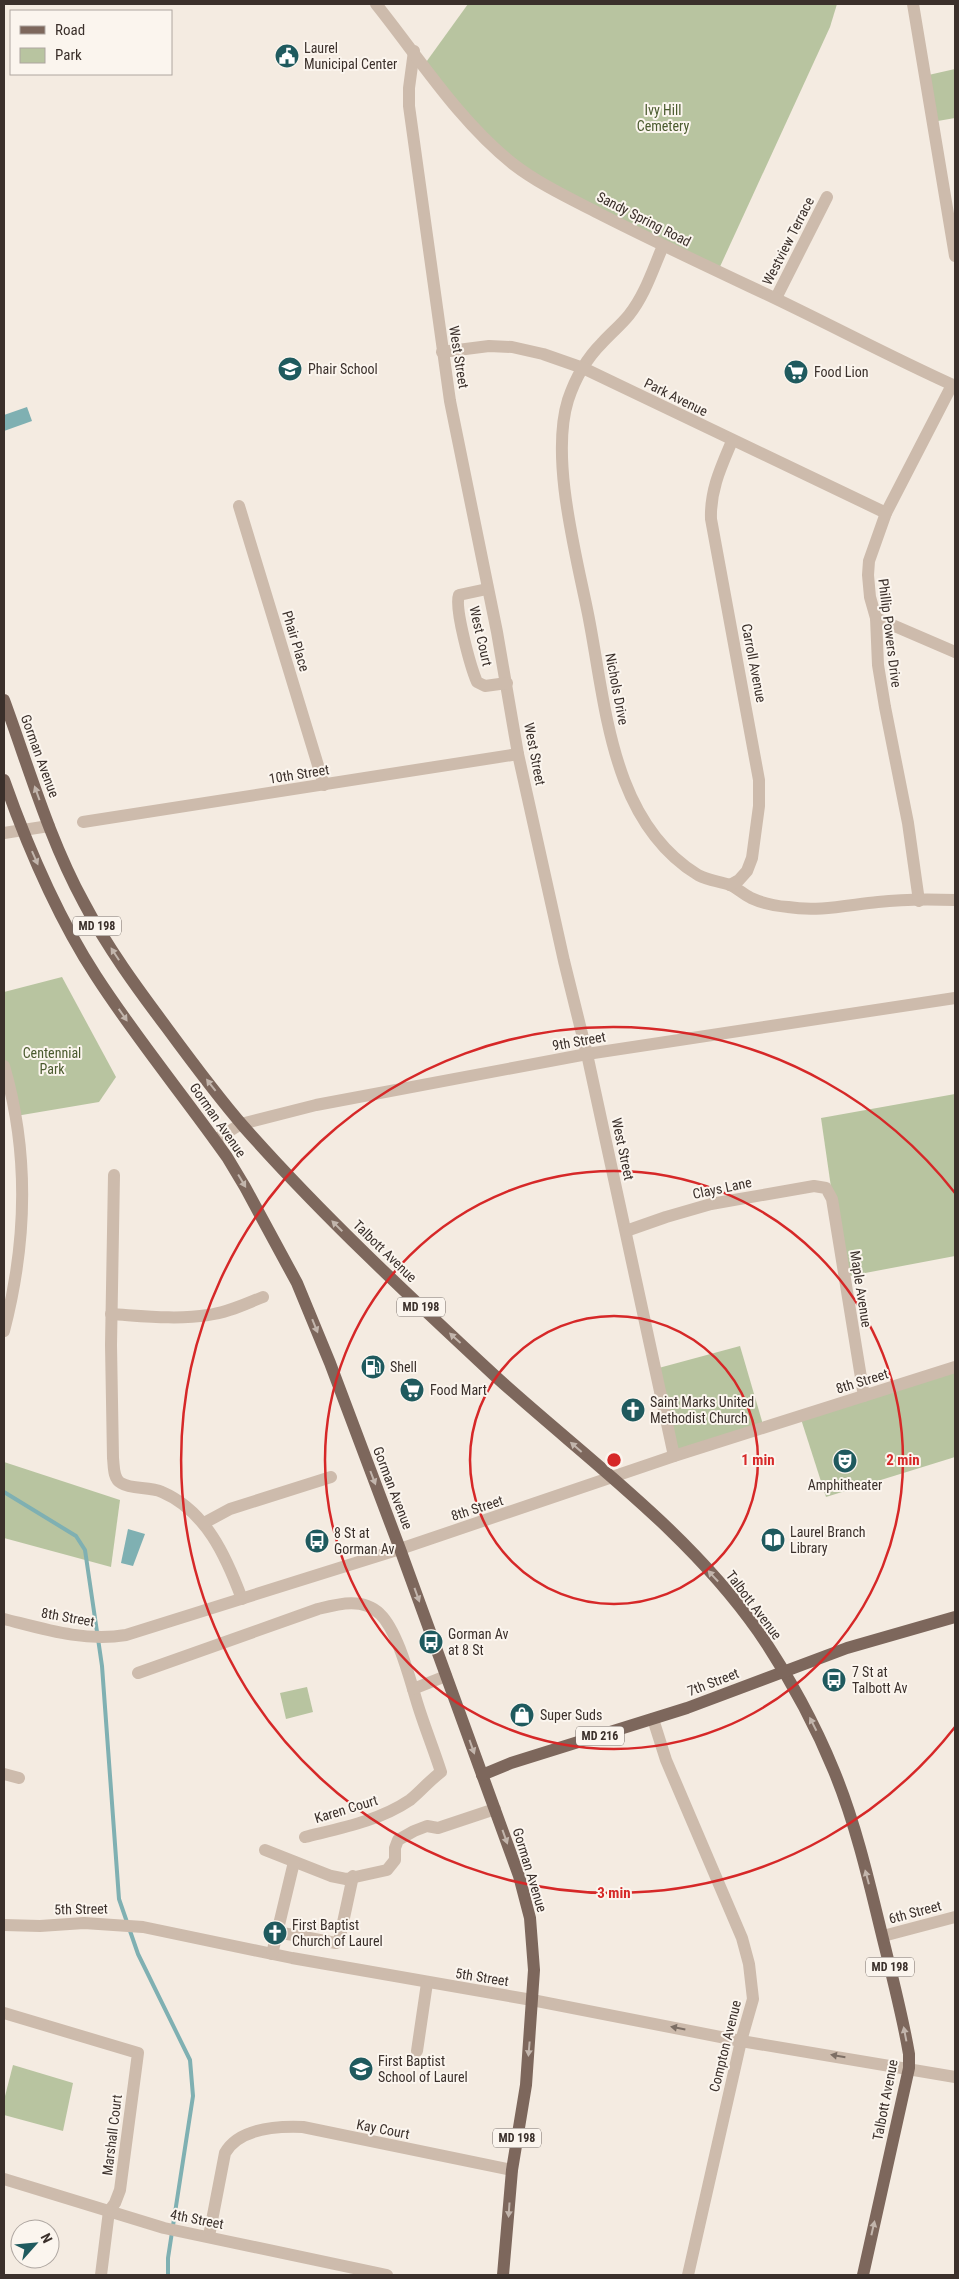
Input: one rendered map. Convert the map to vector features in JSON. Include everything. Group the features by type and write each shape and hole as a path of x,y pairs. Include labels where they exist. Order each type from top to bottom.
{"main road":[{"name":"Gorman Avenue","path":"4,700 49,826 84,904 118,959 241,1124"},
{"name":"Gorman Avenue","path":"4,780 22,830 44,879 95,974 125,1019 215,1140 245,1186 297,1283 330,1364 400,1549 519,1876 530,1918 534,1952 526,2084 512,2170 503,2275"},
{"name":"Talbott Avenue","path":"241,1124 372,1261 515,1394 658,1519 732,1597 783,1671 810,1718 836,1774 864,1864 883,1936 906,2039 909,2068 863,2275"},
{"name":"7th Street","path":"482,1775 511,1763 652,1719 878,1638 955,1617"}],"street":[{"name":"Sandy Spring Road","path":"376,4 454,105 474,128 514,164 552,189 663,246 776,298 954,386"},
{"path":"913,4 955,256"},
{"name":"West Street","path":"414,51 409,88 410,106 442,352 487,589 507,683 518,754 564,961 587,1054 674,1456"},
{"name":"Westview Terrace","path":"776,298 827,197"},
{"name":"Nichols Drive","path":"663,246 634,308 592,355 583,368 568,402 563,437 564,472 578,568 615,751 623,779 648,827 662,844 700,876 730,885 752,898 788,908 812,909 882,901 955,900"},
{"name":"Park Avenue","path":"442,352 490,346 512,346 543,354 583,368 732,441 886,513"},
{"name":"Phillip Powers Drive","path":"920,901 908,823 878,665 876,618 870,597 868,575 869,561 886,513 954,386"},
{"name":"Carroll Avenue","path":"730,885 747,872 752,858 760,806 756,756 711,519 710,502 713,488 732,441"},
{"name":"Phair Place","path":"238,506 324,785"},
{"name":"West Court","path":"487,589 458,595 457,604 477,682 485,686 507,683"},
{"path":"876,618 955,652"},
{"name":"10th Street","path":"83,822 518,754"},
{"path":"4,833 49,826"},
{"name":"9th Street","path":"215,1140 241,1124 309,1106 587,1054 955,998"},
{"path":"4,1066 18,1126 23,1177 22,1232 8,1289 4,1331"},
{"path":"114,1176 112,1314 115,1476 118,1482 124,1485 159,1490 189,1508 204,1524 230,1566 242,1599"},
{"name":"Clays Lane","path":"626,1232 691,1209 730,1200 814,1186 826,1188"},
{"name":"Maple Avenue","path":"826,1188 832,1199 864,1396"},
{"path":"112,1314 160,1317 208,1316 222,1313 263,1297"},
{"name":"8th Street","path":"4,1619 71,1635 93,1638 111,1637 148,1628 400,1549 613,1479 674,1456 955,1367"},
{"path":"204,1524 230,1509 332,1477"},
{"path":"138,1673 318,1609 342,1603 358,1603 368,1606 380,1614 388,1626 407,1669 413,1689 446,1676"},
{"name":"Karen Court","path":"305,1837 365,1822 388,1812 412,1798 441,1772 413,1689"},
{"name":"Compton Avenue","path":"652,1719 666,1760 742,1938 749,1964 753,1999 688,2275"},
{"path":"4,1774 19,1778"},
{"path":"265,1850 330,1876 346,1879 352,1876 387,1870 395,1860 395,1848 398,1840 414,1831 427,1826 438,1828 495,1810"},
{"path":"272,1954 294,1862"},
{"path":"277,1932 336,1944 352,1876"},
{"name":"6th Street","path":"883,1936 955,1917"},
{"name":"5th Street","path":"4,1925 114,1923 143,1927 272,1954 427,1983 532,2000 742,2041 955,2077"},
{"path":"417,2051 427,1983"},
{"name":"Marshall Court","path":"4,2013 138,2053 120,2190 115,2203 109,2211 101,2275"},
{"name":"Kay Court","path":"209,2236 225,2153 230,2144 249,2135 278,2127 303,2127 512,2170"},
{"name":"4th Street","path":"4,2179 164,2228 387,2275"}],"green space":[{"name":"Ivy Hill Cemetery","path":"468,4 837,4 830,27 718,271 552,189 487,140 424,65"},
{"path":"955,69 955,118 932,122 924,76"},
{"name":"Centennial Park","path":"62,977 116,1077 99,1102 16,1116 4,1075 4,992"},
{"path":"955,1094 955,1256 844,1277 821,1118"},
{"path":"740,1346 764,1428 674,1456 655,1369"},
{"path":"955,1365 955,1457 826,1497 800,1416"},
{"path":"4,1462 120,1500 111,1567 4,1538"},
{"path":"307,1687 313,1712 286,1719 280,1693"},
{"path":"13,2065 73,2083 63,2131 4,2115 4,2100"}],"water":[{"path":"27,407 32,421 4,431 4,415"},
{"path":"128,1529 145,1534 133,1566 121,1563"}],"waterway":[{"path":"4,1492 76,1536 85,1550 102,1666 119,1899 138,1954 190,2060 193,2096 168,2258 168,2275"}],"place":[{"name":"Laurel Municipal Center","path":"287,56"},
{"name":"Phair School","path":"290,369"},
{"name":"Food Lion","path":"796,372"},
{"name":"Shell","path":"373,1367"},
{"name":"Food Mart","path":"412,1390"},
{"name":"Saint Marks United Methodist Church","path":"633,1410"},
{"name":"Amphitheater","path":"845,1461"},
{"name":"Laurel Branch Library","path":"773,1540"},
{"name":"8 St at Gorman Av","path":"317,1541"},
{"name":"Gorman Av at 8 St","path":"431,1642"},
{"name":"7 St at Talbott Av","path":"834,1680"},
{"name":"Super Suds","path":"522,1715"},
{"name":"First Baptist Church of Laurel","path":"275,1933"},
{"name":"First Baptist School of Laurel","path":"361,2069"}]}
